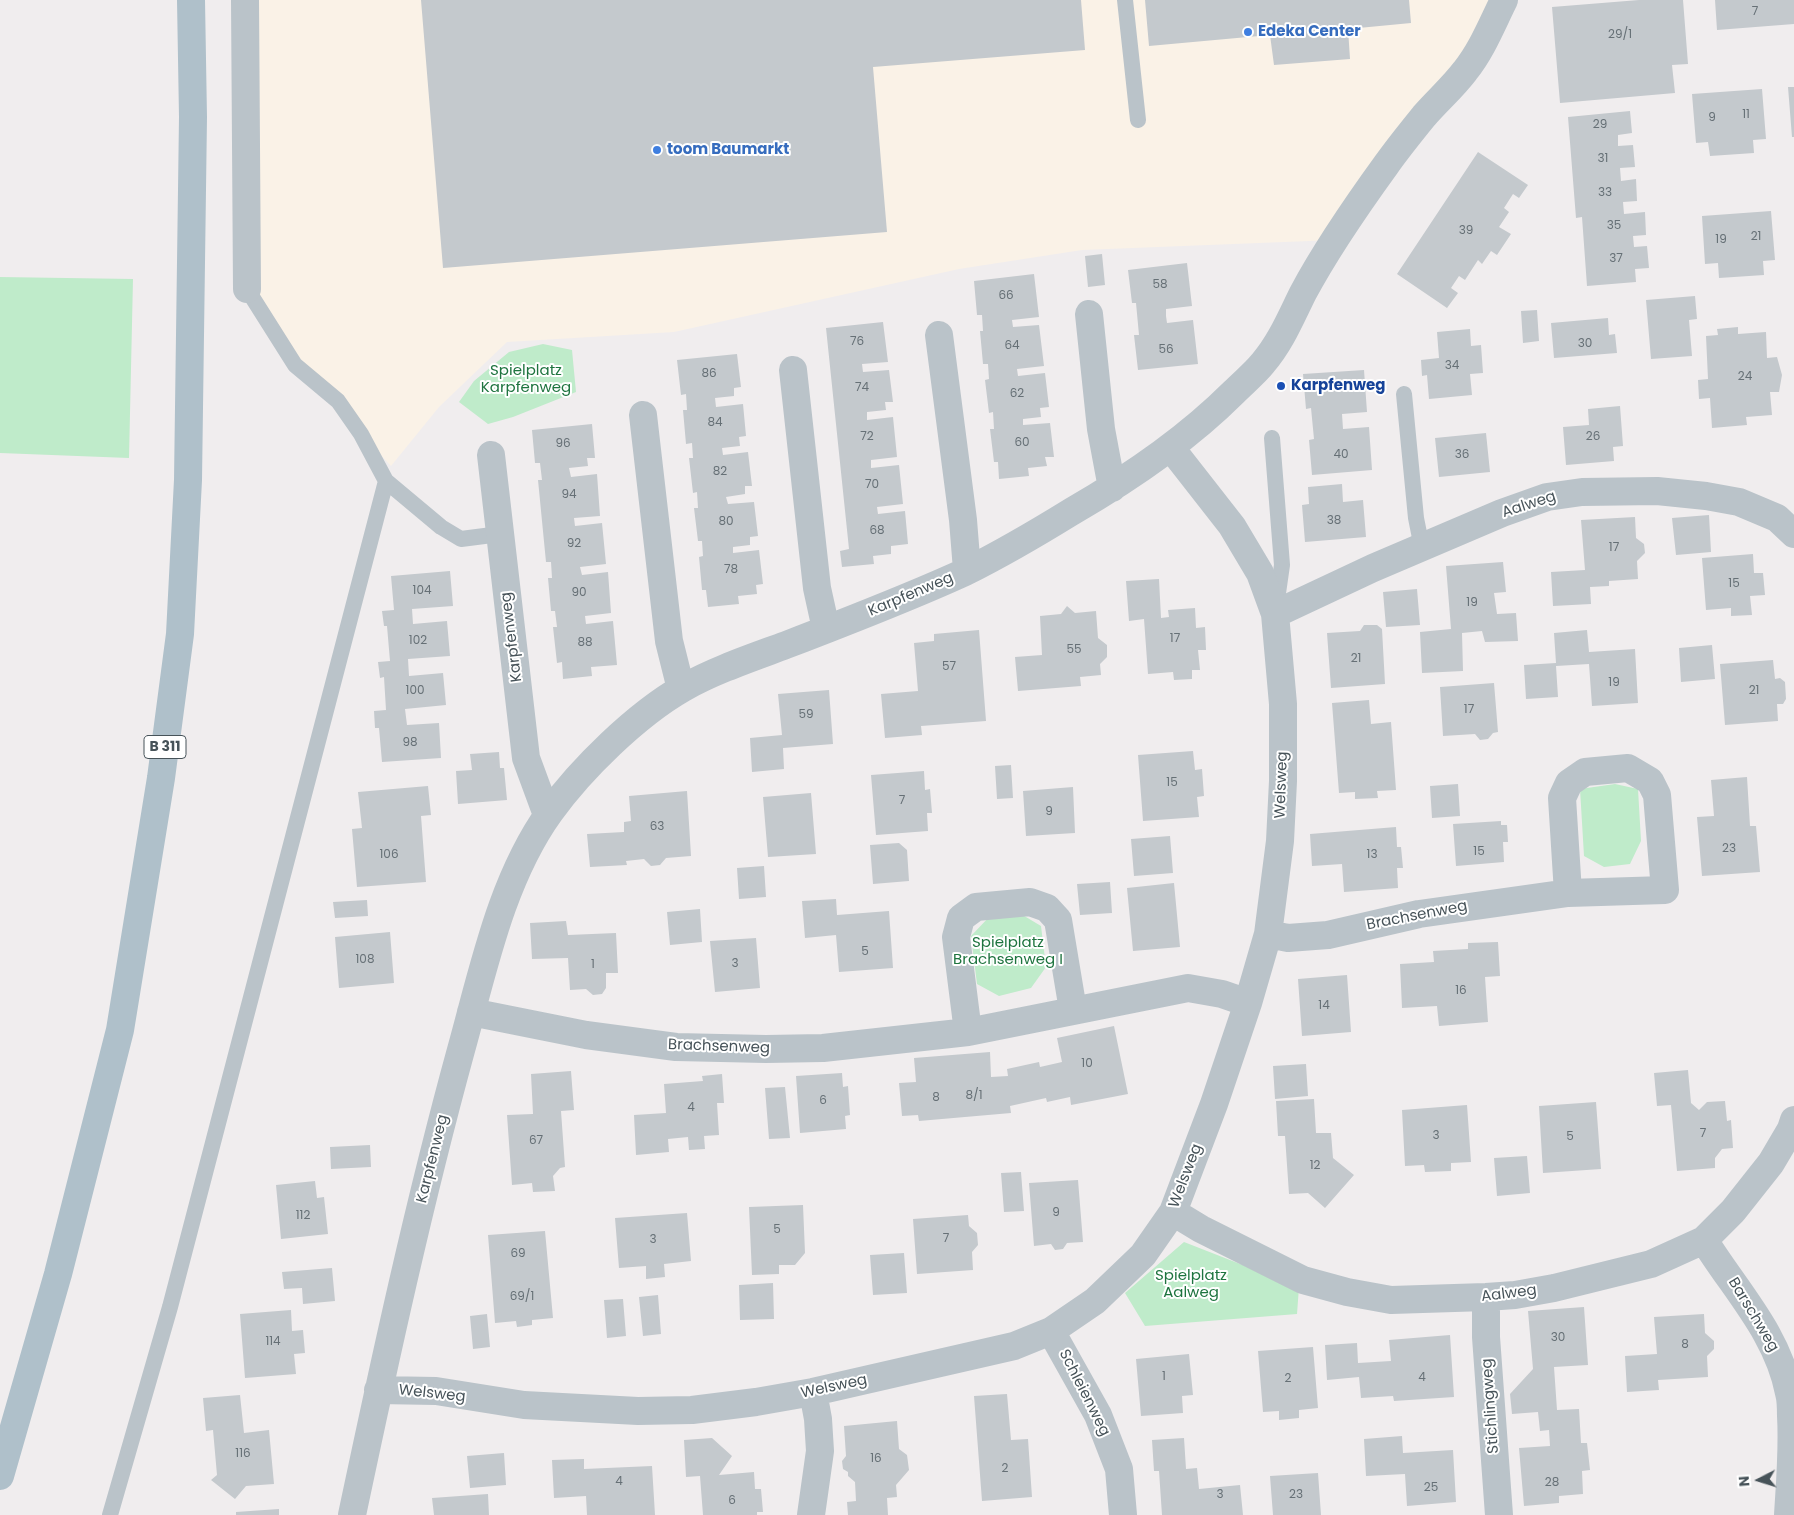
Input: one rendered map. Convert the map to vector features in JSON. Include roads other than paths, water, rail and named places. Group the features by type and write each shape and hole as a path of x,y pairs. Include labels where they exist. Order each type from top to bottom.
{"main road":[{"name":"B 311","path":"0,1476 58,1274 120,1030 168,730 180,634 188,480 193,117 191,0"}],"street":[{"path":"245,0 247,289"},
{"name":"Karpfenweg","path":"352,1515 378,1390 428,1176 471,1012 502,906 526,853 548,815 572,784 599,756 636,721 681,689 731,666 898,602 967,570 1035,534 1112,488 1171,448 1211,415 1263,364 1282,335 1305,290 1335,240 1386,165 1425,115 1464,72 1482,45 1504,0"},
{"path":"1089,314 1101,429 1112,488"},
{"name":"Karpfenweg","path":"940,335 963,520 967,570"},
{"path":"793,370 816,588 826,630"},
{"path":"643,415 669,641 681,689"},
{"name":"Welsweg","path":"378,1390 436,1391 524,1405 638,1411 692,1410 756,1402 813,1392 1014,1346 1051,1331 1095,1301 1143,1256 1173,1212 1214,1104 1248,1003 1268,934 1280,841 1283,781 1283,704 1275,614 1260,573 1232,526 1171,448"},
{"name":"Karpfenweg","path":"491,455 526,758 548,815"},
{"name":"Aalweg","path":"1275,614 1373,568 1502,513 1547,497 1582,492 1657,491 1706,496 1739,502 1777,518 1794,534"},
{"name":"Brachsenweg","path":"1268,934 1288,938 1328,935 1372,923 1419,914 1568,893 1665,890 1657,795 1650,781 1628,768 1586,772 1569,783 1562,798 1568,893"},
{"path":"968,1032 956,937 960,918 976,907 1030,902 1047,908 1058,920 1073,1010"},
{"name":"Brachsenweg","path":"471,1012 586,1034 676,1047 766,1049 823,1048 968,1032 1188,988 1222,994 1248,1003"},
{"name":"Aalweg","path":"1173,1212 1200,1229 1303,1280 1338,1290 1391,1300 1486,1297 1554,1288 1651,1264 1704,1240 1733,1211 1771,1163 1791,1129 1794,1120"},
{"name":"Barschweg","path":"1704,1240 1766,1333 1780,1361 1790,1394 1793,1441 1788,1515"},
{"name":"Stichlingweg","path":"1486,1297 1486,1337 1499,1515"},
{"name":"Schleienweg","path":"1051,1331 1098,1415 1109,1442 1119,1469 1123,1515"},
{"path":"811,1515 820,1451 818,1419 813,1392"}],"lane":[{"path":"1125,0 1138,120"},
{"path":"247,289 295,365 338,401 361,434 386,481 441,527 461,539 500,534"},
{"path":"1404,394 1416,518 1422,548"},
{"path":"1272,438 1282,565 1275,614"},
{"path":"110,1515 170,1307 386,481"}],"place":[{"name":"Edeka Center","path":"1248,32"},
{"name":"toom Baumarkt","path":"657,150"},
{"name":"Karpfenweg","path":"1281,386"}],"park label":[{"name":"Spielplatz Karpfenweg","path":"526,380"},
{"name":"Spielplatz Brachsenweg I","path":"1008,952"},
{"name":"Spielplatz Aalweg","path":"1191,1284"}]}
